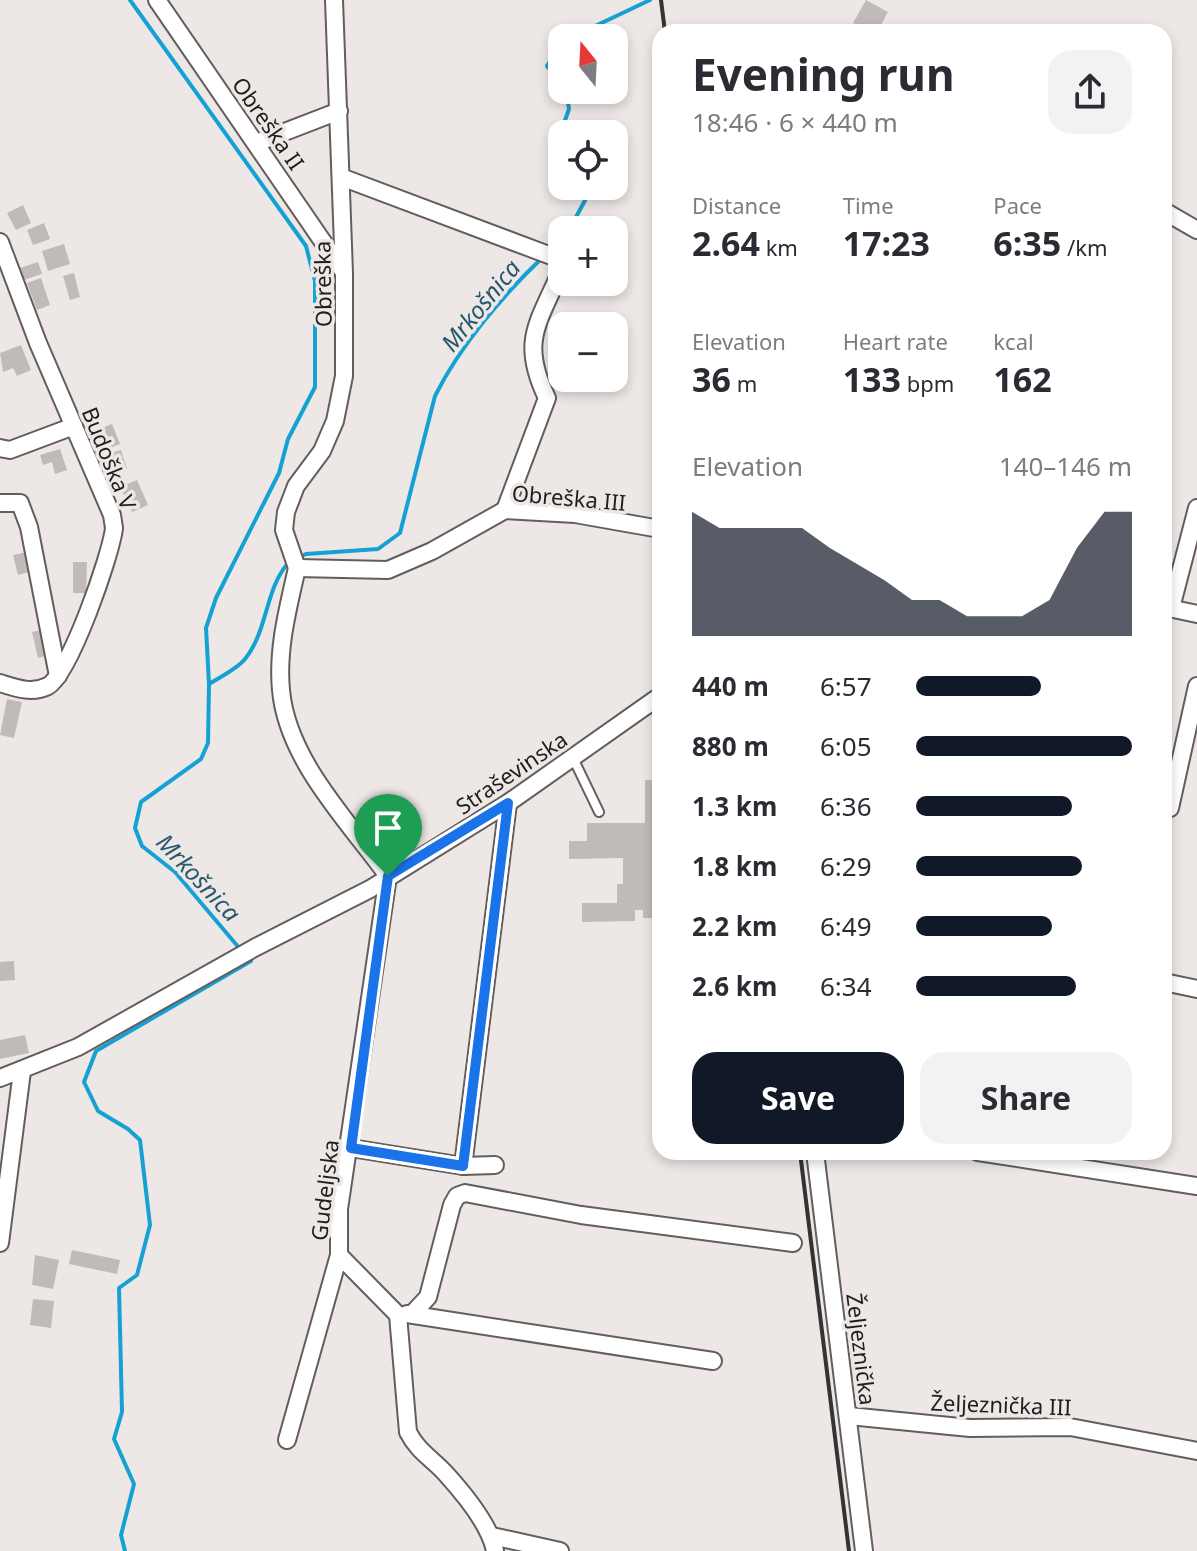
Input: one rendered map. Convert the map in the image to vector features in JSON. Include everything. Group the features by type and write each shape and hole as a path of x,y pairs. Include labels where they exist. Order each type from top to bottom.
{"street":[{"name":"Obreška II","path":"157,0 344,273"},
{"name":"Obreška","path":"334,0 344,273 344,376 335,421 322,451 296,486 286,512 284,530 294,560 281,640 281,692 290,727 310,767 388,876"},
{"path":"256,143 339,111"},
{"path":"341,177 548,257"},
{"path":"1172,216 1197,230"},
{"name":"Budoška V","path":"0,242 114,528 81,632 58,676"},
{"path":"505,510 547,398 533,369 532,339 548,293"},
{"path":"0,448 10,450 74,426"},
{"path":"0,503 20,503 29,527 58,676 48,685 33,690 0,683"},
{"path":"1172,591 1197,508"},
{"name":"Obreška III","path":"294,560 388,570 432,551 505,510 575,514 652,528"},
{"path":"1172,609 1197,614"},
{"path":"1172,799 1197,686"},
{"name":"Straševinska","path":"22,1071 78,1047 256,947 370,889 508,803 652,702"},
{"path":"463,1166 508,803"},
{"name":"Gudeljska","path":"388,876 351,1148 339,1209 339,1255 406,1314"},
{"path":"1172,984 1197,989"},
{"path":"0,1078 22,1071 0,1243"},
{"path":"351,1148 463,1166 495,1165"},
{"name":"Željeznička","path":"816,1160 864,1551"},
{"path":"1030,1160 1197,1186"},
{"path":"406,1314 428,1297 452,1205 457,1196 465,1193 581,1215 793,1243"},
{"path":"287,1440 339,1255"},
{"path":"406,1314 713,1361"},
{"path":"406,1314 408,1432 416,1448 446,1474 493,1543 560,1551"},
{"name":"Željeznička III","path":"849,1416 970,1428 1070,1427 1197,1451"}],"lane":[{"path":"572,758 599,812"}],"building":[{"path":"866,0 888,12 881,24 853,23"},
{"path":"23,205 31,223 16,230 7,213"},
{"path":"44,223 50,239 33,245 27,230"},
{"path":"64,244 70,264 48,271 42,251"},
{"path":"38,262 42,274 24,280 20,268"},
{"path":"74,273 80,297 70,300 63,276"},
{"path":"41,278 50,305 37,310 27,283"},
{"path":"21,345 31,370 17,376 13,368 3,372 0,353"},
{"path":"112,424 120,444 105,450 97,430"},
{"path":"60,449 67,470 55,474 52,462 43,465 40,455"},
{"path":"121,450 127,469 113,474 107,454"},
{"path":"137,480 148,505 132,512 120,487"},
{"path":"27,552 32,571 18,575 13,555"},
{"path":"73,562 87,562 86,593 73,593"},
{"path":"47,629 52,654 38,658 32,632"},
{"path":"7,699 22,702 14,738 0,735"},
{"path":"645,780 652,780 652,918 643,918 643,910 635,910 635,921 582,922 582,903 617,903 617,884 623,884 623,858 569,859 569,841 587,841 587,823 645,823"},
{"path":"14,961 15,980 0,981 0,962"},
{"path":"25,1035 29,1053 0,1059 0,1040"},
{"path":"72,1250 120,1260 117,1274 69,1264"},
{"path":"35,1255 59,1260 53,1289 32,1285"},
{"path":"33,1299 54,1301 51,1328 30,1325"}],"waterway":[{"path":"130,0 306,246 315,281 315,387 288,439 279,473 216,598 206,628 209,684"},
{"name":"Mrkošnica","path":"599,24 650,0"},
{"name":"Mrkošnica","path":"565,120 568,104"},
{"name":"Mrkošnica","path":"577,216 585,200"},
{"name":"Mrkošnica","path":"297,558 306,554 378,549 400,533 435,396 483,322 543,257"},
{"name":"Mrkošnica","path":"240,949 175,872 142,846 135,828 141,802 201,759 208,743 209,684 238,666 253,648 275,584 289,562"},
{"name":"Mrkošnica","path":"125,1551 121,1535 134,1484 114,1439 122,1412 119,1288 137,1275 150,1225 140,1140 98,1111 84,1082 96,1051 251,961 246,956"}],"railway":[{"path":"661,0 664,24"},
{"path":"801,1160 849,1551"}],"route":[{"path":"508,803 463,1166 351,1148 388,876 508,803"}]}
